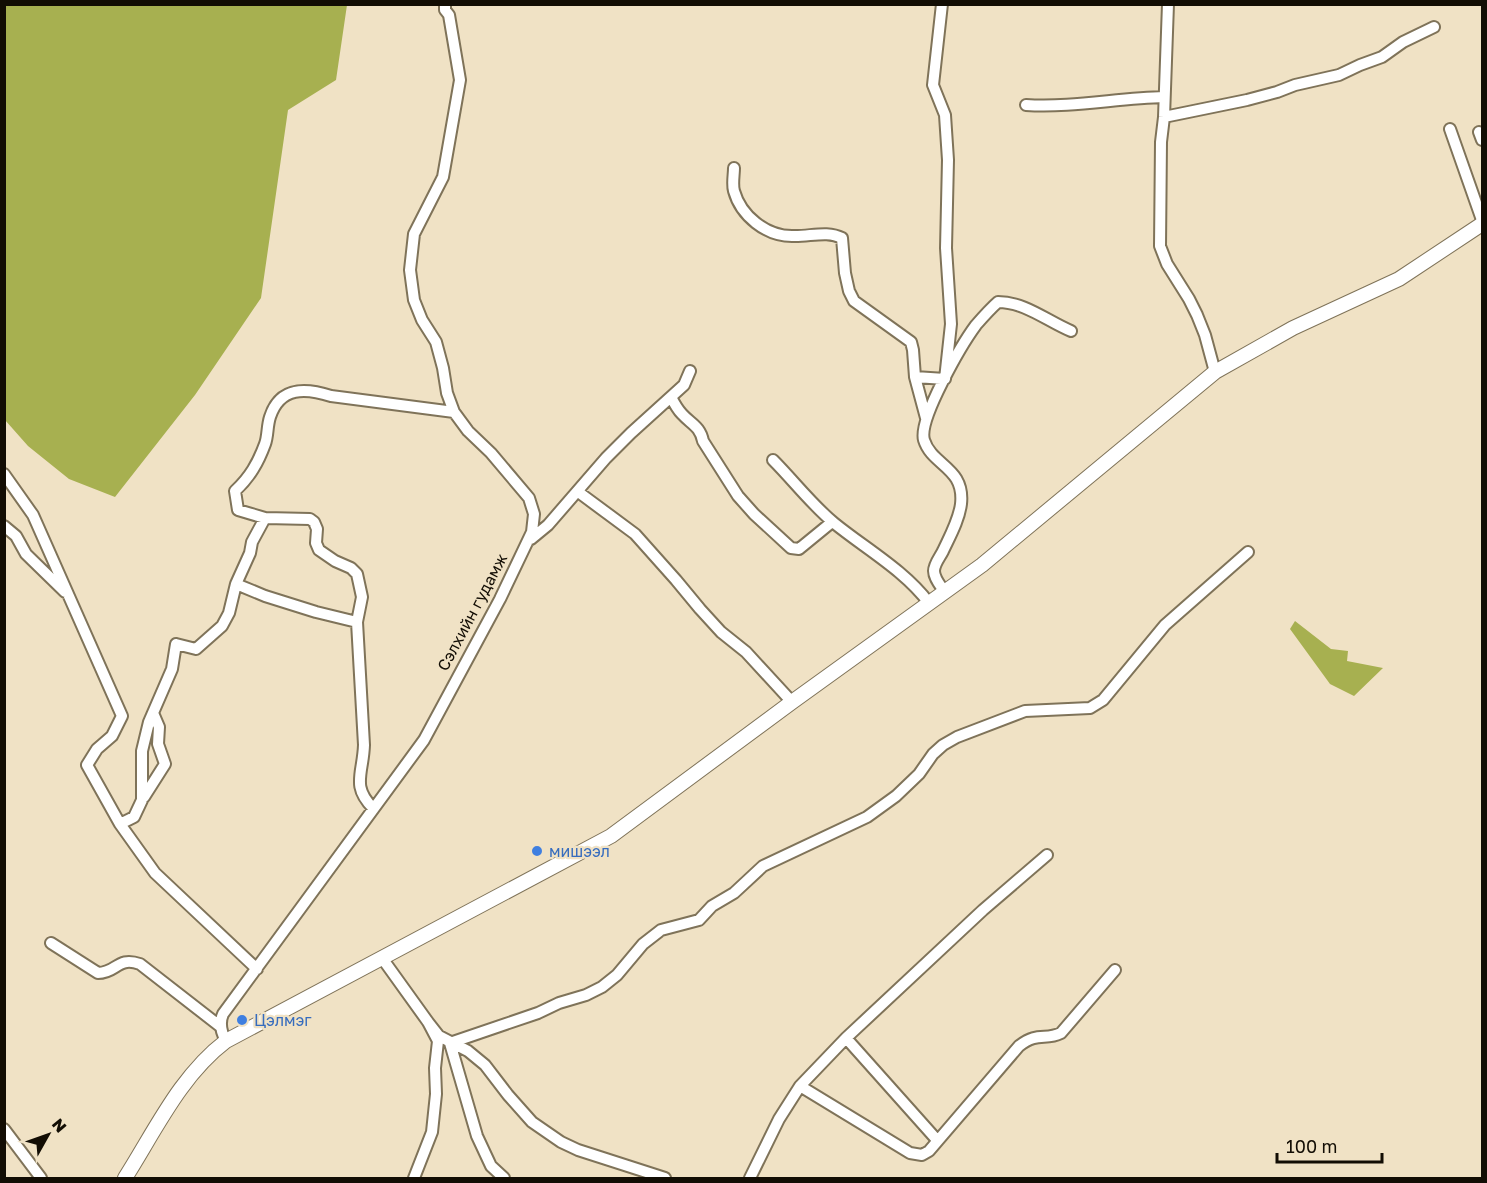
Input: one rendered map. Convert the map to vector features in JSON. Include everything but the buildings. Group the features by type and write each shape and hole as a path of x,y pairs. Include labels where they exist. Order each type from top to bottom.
{"main road":[{"path":"125,1179 190,1075 226,1041 611,836 982,565 1215,372 1293,328 1399,278 1482,222"}],"street":[{"name":"Сэлхийн гудамж","path":"221,1027 220,1020 223,1014 424,740 500,599 532,532 534,514 529,498 491,453 468,431 454,412 447,393 436,342 422,320 414,300 410,270 414,234 443,177 460,80 449,15 444,4"},
{"path":"942,4 933,85 945,115 948,160 946,248 951,324 945,379"},
{"path":"1168,4 1161,142 1160,246 1167,264 1197,315 1215,372"},
{"path":"1164,117 1247,100 1295,85 1339,75 1360,64 1382,57 1402,42 1434,27"},
{"path":"1026,105 1054,107 1127,98 1164,97"},
{"path":"1450,129 1482,222"},
{"path":"734,168 734,189 739,204 751,219 767,231 790,237 826,234 843,238 845,273 854,301 911,342 915,377 926,418"},
{"path":"944,591 935,577 934,567 955,527 961,504 960,489 954,474 928,448 922,429 945,379 961,347 975,326 998,302 1021,305 1071,331"},
{"path":"528,541 548,525 606,458 684,385 690,370"},
{"path":"915,377 945,379"},
{"path":"373,808 360,792 364,746 357,622 362,597 357,574 351,568 319,550 316,543 317,529 310,519 265,519 238,510 235,491 249,478 266,443 270,416 278,402 288,394 312,390 331,396 454,412"},
{"path":"671,397 679,411 701,432 703,441 738,496 791,548 799,549 807,544 832,522"},
{"path":"773,460 832,522 872,550 921,593 929,603"},
{"path":"4,474 33,515 122,716 112,736 97,749 87,765 120,824 155,873 256,969"},
{"path":"581,494 635,534 721,632 747,652 792,702"},
{"path":"142,800 142,751 149,722 172,669 176,644 196,649 222,626 229,613 236,584 252,542 265,519"},
{"path":"4,526 16,536 26,554 69,597"},
{"path":"450,1043 538,1013 602,987 616,975 643,944 661,930 699,920 712,906 734,893 763,866 867,817 896,796 919,774 933,754 957,737 1025,711 1096,706 1165,625 1248,552"},
{"path":"236,584 265,596 357,622"},
{"path":"120,824 134,817 142,800 165,765 158,744 159,727 153,713"},
{"path":"750,1179 778,1119 800,1086 846,1038 1005,890 1047,855"},
{"path":"51,943 98,973 104,973 130,960 140,964 221,1027 226,1041"},
{"path":"382,958 440,1036 468,1051 484,1065 532,1122 561,1142 578,1150 665,1179"},
{"path":"800,1086 910,1153 922,1155 930,1151 1019,1046 1034,1036 1061,1033 1115,970"},
{"path":"414,1179 432,1132 436,1094 435,1068 438,1041 428,1022"},
{"path":"846,1038 937,1140"},
{"path":"450,1043 477,1136 491,1166 504,1179"},
{"path":"4,1129 41,1179"}],"green space":[{"path":"4,5 347,5 336,80 288,110 261,298 195,395 115,497 69,479 28,446 5,420"},
{"path":"1295,621 1331,649 1348,651 1347,661 1383,668 1354,696 1330,684 1290,629"}],"place":[{"name":"мишээл","path":"537,851"},
{"name":"Цэлмэг","path":"242,1020"}]}
